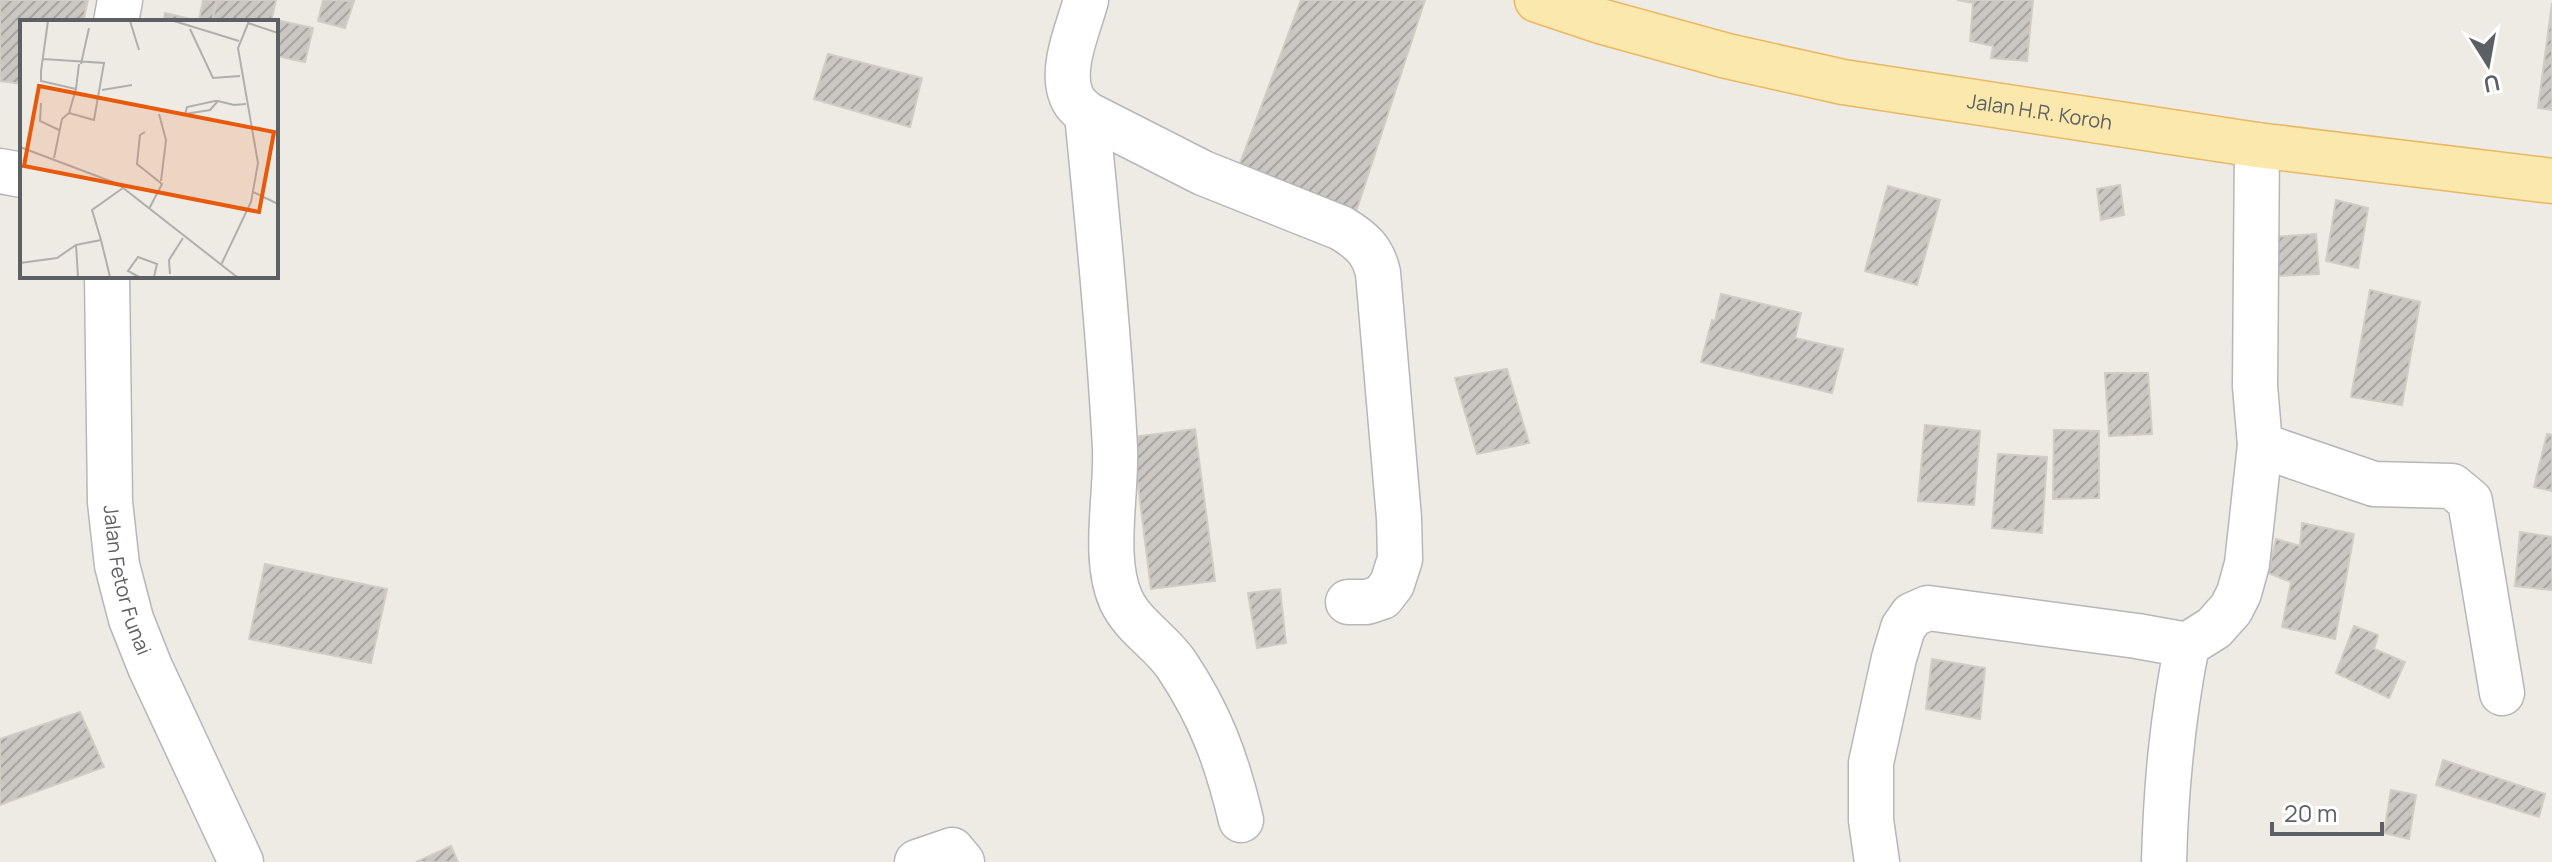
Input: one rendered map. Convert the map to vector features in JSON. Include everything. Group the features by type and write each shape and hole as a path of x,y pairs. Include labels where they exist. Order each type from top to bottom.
{"main road":[{"name":"Jalan H.R. Koroh","path":"1537,0 1727,56 1843,82 2257,145 2552,181"}],"street":[{"path":"116,20 120,0"},
{"path":"1086,0 1069,65 1069,78 1073,99 1087,114 1203,173 1341,228 1360,240 1371,252 1378,273 1400,559 1392,584 1382,597 1367,602 1348,602"},
{"path":"1087,114 1104,283 1115,452 1112,566 1121,600 1141,629 1174,661 1206,713 1227,763 1241,820"},
{"path":"1877,862 1870,807 1871,763 1894,658 1903,628 1912,615 1928,608 2187,645 2214,628 2231,609 2247,564 2260,445 2255,386 2257,145"},
{"path":"0,171 20,175"},
{"name":"Jalan Fetor Funai","path":"107,278 110,502 117,565 131,619 150,667 241,862"},
{"path":"2260,445 2374,484 2452,486 2470,501 2502,693"},
{"path":"2164,862 2167,772 2176,698 2187,645"},
{"path":"917,862 952,850 962,862"}],"building":[{"path":"0,0 88,0 83,20 20,20 20,84 0,81"},
{"path":"203,0 217,0 212,20 199,20"},
{"path":"217,0 276,0 271,20 212,20"},
{"path":"323,0 354,1 345,28 318,21"},
{"path":"1301,0 1425,0 1356,212 1236,174"},
{"path":"1957,0 2033,0 2027,61 1991,58 1993,46 1970,41 1973,3"},
{"path":"2552,3 2552,110 2538,108"},
{"path":"165,13 195,20 163,20"},
{"path":"278,20 313,28 305,62 278,56"},
{"path":"828,54 922,78 910,127 814,99"},
{"path":"2120,185 2124,215 2101,220 2097,189"},
{"path":"1888,186 1940,200 1917,285 1865,271"},
{"path":"2336,200 2368,208 2358,268 2326,261"},
{"path":"2316,234 2319,274 2275,276 2272,237"},
{"path":"2370,290 2420,302 2402,405 2351,397"},
{"path":"1721,294 1801,313 1795,338 1843,349 1832,393 1701,362"},
{"path":"1507,369 1529,443 1477,454 1455,378"},
{"path":"2105,373 2148,373 2152,434 2109,436"},
{"path":"1925,425 1980,431 1974,505 1918,501"},
{"path":"1195,429 1215,581 1151,589 1132,437"},
{"path":"2054,430 2099,431 2099,498 2053,499"},
{"path":"2547,434 2552,435 2552,491 2534,487"},
{"path":"1998,454 2047,457 2042,533 1992,528"},
{"path":"2302,523 2354,534 2335,639 2282,627 2291,582 2268,573 2276,539 2300,546"},
{"path":"2520,532 2552,537 2552,590 2515,586"},
{"path":"265,564 387,589 371,663 249,639"},
{"path":"1280,589 1286,643 1257,648 1248,593"},
{"path":"2354,626 2378,635 2374,649 2405,662 2389,698 2336,673"},
{"path":"1932,659 1985,668 1980,719 1926,709"},
{"path":"80,712 104,767 0,805 0,739"},
{"path":"2443,760 2545,794 2539,817 2436,785"},
{"path":"2391,790 2416,795 2409,839 2384,833"},
{"path":"451,846 458,862 416,862"}]}
